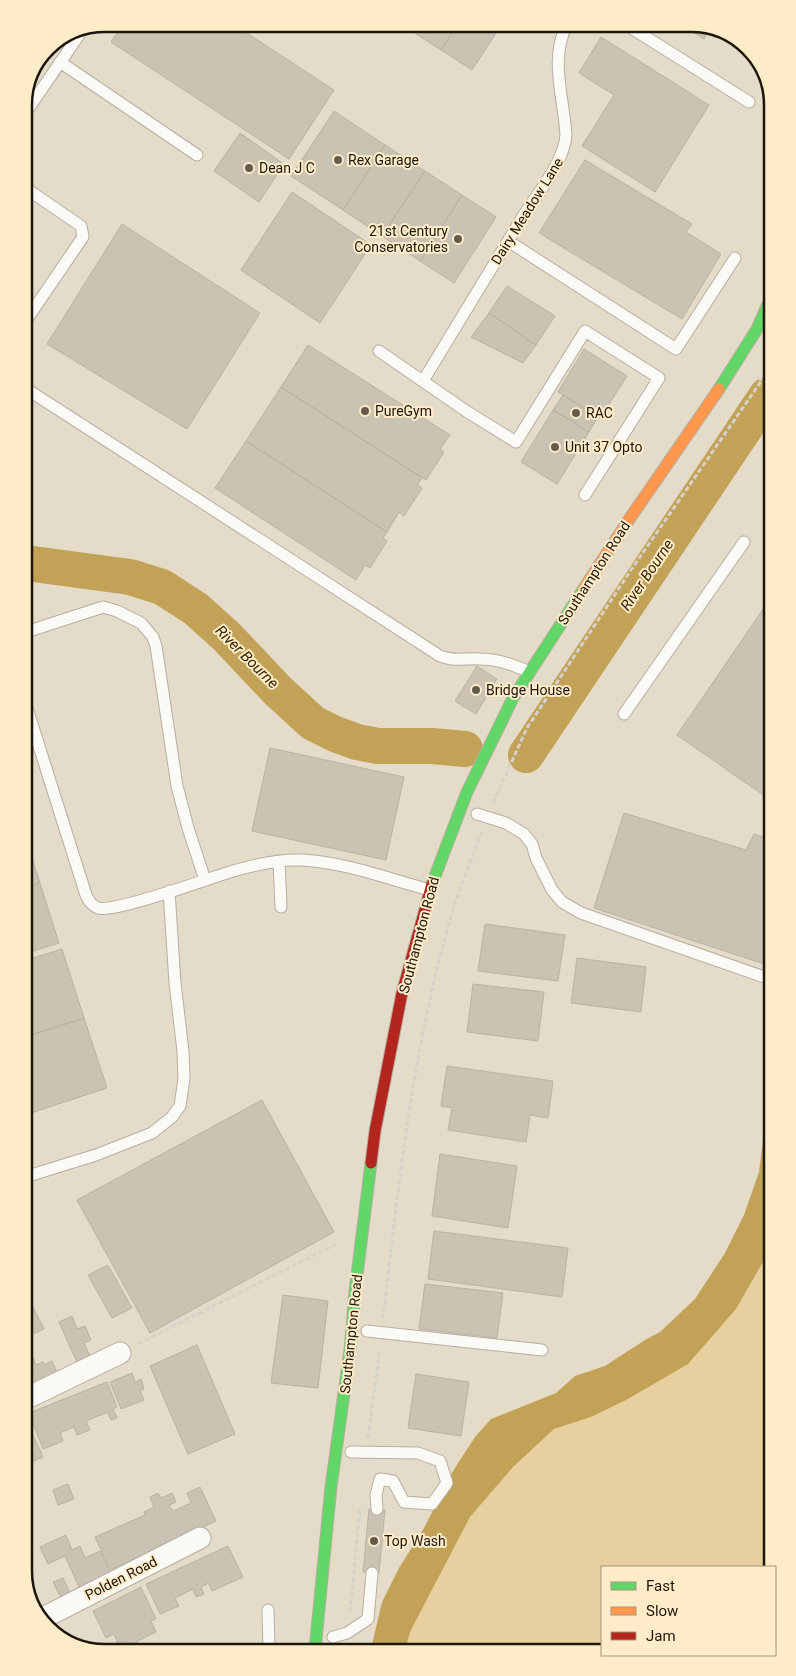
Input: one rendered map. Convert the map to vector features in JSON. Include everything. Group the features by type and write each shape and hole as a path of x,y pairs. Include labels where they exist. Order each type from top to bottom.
{"highway":[{"name":"Southampton Road","path":"316,1643 331,1487 350,1350 355,1291 376,1131 402,993 430,890 470,785 508,706 628,521 736,364 757,329 764,313"},
{"path":"332,1643 333,1633"}],"street":[{"path":"32,1395 120,1353"},
{"name":"Polden Road","path":"48,1615 200,1538"}],"lane":[{"name":"Dairy Meadow Lane","path":"423,381 561,158 565,146 566,124 557,69 559,48 564,33"},
{"path":"639,33 749,102"},
{"path":"34,95 76,39"},
{"path":"60,62 197,155"},
{"path":"33,193 80,226 83,237 33,309"},
{"path":"508,241 676,349 735,258"},
{"path":"379,351 466,411 516,442 586,331 659,378 585,495"},
{"path":"33,393 440,656 455,660 480,659 502,661 530,672"},
{"path":"624,714 744,542"},
{"path":"33,630 103,607 117,611 142,623 149,630 156,646 177,786 205,880"},
{"path":"33,726 76,867 90,904 99,908 109,909 253,866 299,860 364,872 430,890"},
{"path":"480,815 506,823 524,834 532,844 536,858 552,890 562,902 581,913 764,977"},
{"path":"279,862 281,907"},
{"path":"32,1175 96,1155 145,1136 172,1117 180,1106 184,1078 183,1051 175,983 169,892"},
{"path":"367,1331 542,1350"},
{"path":"352,1452 418,1453 440,1461 447,1483 432,1504 404,1502 393,1482 380,1479 376,1494 377,1510"},
{"path":"333,1633 348,1633 368,1619 372,1573"},
{"path":"268,1610 269,1643"}],"path":[{"path":"366,1453 399,1184 420,1050 439,962 480,815 527,728 631,570 762,380"},
{"path":"120,1353 341,1242"},
{"path":"348,1633 360,1509"}],"shaded area":[{"path":"764,1132 764,1260 736,1309 688,1364 626,1400 591,1417 554,1429 513,1467 470,1517 411,1630 407,1644 372,1643 382,1602 399,1568 424,1528 453,1471 475,1437 491,1419 556,1393 575,1376 605,1366 660,1332 695,1299 725,1253 744,1215 759,1172"},
{"path":"764,1260 764,1566 601,1566 601,1644 407,1644 411,1630 470,1517 513,1467 554,1429 591,1417 736,1309"}],"building":[{"path":"118,32 246,32 334,90 289,159 111,42"},
{"path":"414,33 452,33 441,50"},
{"path":"452,33 496,33 472,70 441,50"},
{"path":"695,33 706,34 704,39"},
{"path":"601,37 709,105 655,192 582,146 614,95 579,73"},
{"name":"Rex Garage","path":"334,111 385,145 343,210 291,176"},
{"name":"Dean J C","path":"240,133 284,164 259,202 214,171"},
{"path":"385,145 425,171 382,236 343,210"},
{"path":"585,160 692,224 686,232 721,254 682,319 539,233"},
{"path":"425,171 462,195 420,261 382,236"},
{"path":"292,192 371,245 320,323 241,270"},
{"name":"21st Century Conservatories","path":"462,195 496,217 454,283 420,261"},
{"path":"122,224 260,313 187,429 47,344"},
{"path":"507,286 555,316 536,345 489,313"},
{"path":"489,313 536,345 523,363 471,337"},
{"name":"PureGym","path":"308,345 450,435 440,449 444,452 426,480 281,387"},
{"path":"584,349 627,376 600,418 558,392"},
{"path":"281,387 422,478 417,485 422,488 404,516 399,512 387,532 246,441"},
{"name":"RAC","path":"563,395 598,417 589,432 553,410"},
{"name":"Unit 37 Opto","path":"553,410 589,432 557,484 521,462"},
{"path":"246,441 387,532 383,538 387,541 370,568 365,565 356,580 215,488"},
{"path":"764,608 764,796 677,735"},
{"name":"Bridge House","path":"477,666 497,679 476,714 455,701"},
{"path":"270,748 404,777 386,860 252,831"},
{"path":"624,813 746,850 754,834 764,837 764,964 594,908"},
{"path":"32,859 40,883 32,885"},
{"path":"40,883 59,943 32,951 32,885"},
{"path":"485,924 565,935 558,981 478,971"},
{"path":"62,949 84,1018 32,1035 32,958"},
{"path":"577,958 646,967 641,1012 571,1003"},
{"path":"473,984 544,992 538,1041 467,1032"},
{"path":"84,1018 107,1088 32,1113 32,1035"},
{"path":"447,1066 553,1081 548,1118 530,1115 526,1142 448,1130 452,1108 441,1106"},
{"path":"262,1100 334,1232 150,1333 77,1200"},
{"path":"440,1154 517,1166 508,1228 432,1216"},
{"path":"434,1231 568,1248 562,1297 428,1279"},
{"path":"108,1265 132,1308 112,1318 88,1275"},
{"path":"425,1284 503,1293 497,1338 419,1329"},
{"path":"283,1295 328,1301 318,1388 271,1383"},
{"path":"32,1305 44,1329 32,1335"},
{"path":"72,1316 77,1329 85,1326 91,1340 84,1343 92,1361 79,1367 59,1322"},
{"path":"197,1345 235,1434 188,1454 150,1366"},
{"path":"32,1355 36,1365 43,1362 44,1365 52,1361 58,1375 32,1387"},
{"path":"132,1373 135,1382 141,1379 144,1389 140,1391 144,1400 121,1409 110,1382"},
{"path":"416,1374 469,1382 461,1436 408,1428"},
{"path":"107,1382 117,1407 113,1409 117,1418 111,1420 108,1412 93,1418 86,1421 90,1430 77,1435 74,1427 60,1433 63,1441 43,1449 32,1421 32,1412"},
{"path":"32,1433 43,1457 32,1462"},
{"path":"68,1484 74,1499 58,1505 53,1490"},
{"path":"200,1487 216,1521 110,1570 95,1537 145,1515 144,1512 154,1507 150,1497 158,1493 161,1498 172,1493 176,1502 169,1505 173,1511 191,1503 187,1493"},
{"name":"Top Wash","path":"369,1509 385,1510 379,1573 363,1572"},
{"path":"66,1535 72,1550 80,1546 85,1558 100,1551 110,1573 79,1587 65,1556 48,1564 40,1547"},
{"path":"228,1546 243,1577 212,1591 208,1583 201,1587 204,1594 196,1597 193,1589 175,1598 179,1606 160,1614 146,1584"},
{"path":"63,1578 70,1593 61,1598 53,1582"},
{"path":"141,1587 156,1619 151,1621 156,1632 137,1643 126,1643 125,1641 118,1643 114,1634 106,1638 93,1611"}],"waterway":[{"name":"River Bourne","path":"526,755 764,399"},
{"name":"River Bourne","path":"33,564 130,577 162,587 196,609 227,637 278,691 313,723 335,734 357,742 378,746 432,746 465,749"}],"traffic: fast":[{"path":"719,389 757,329 764,313"},
{"path":"432,884 467,792 513,698 583,590"},
{"path":"316,1643 331,1487 350,1350 355,1291 371,1163"}],"traffic: slow":[{"path":"583,590 719,389"}],"traffic: jam":[{"path":"371,1163 375,1131 402,993 432,884"}],"place":[{"name":"Rex Garage","path":"338,160"},
{"name":"Dean J C","path":"249,168"},
{"name":"21st Century Conservatories","path":"458,239"},
{"name":"PureGym","path":"365,411"},
{"name":"RAC","path":"576,413"},
{"name":"Unit 37 Opto","path":"555,447"},
{"name":"Bridge House","path":"476,690"},
{"name":"Top Wash","path":"374,1541"}]}
